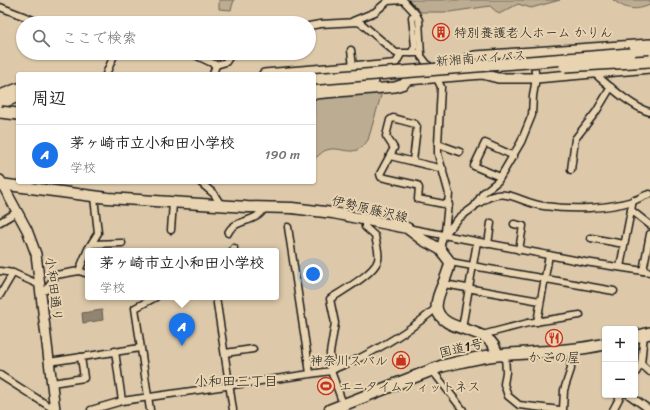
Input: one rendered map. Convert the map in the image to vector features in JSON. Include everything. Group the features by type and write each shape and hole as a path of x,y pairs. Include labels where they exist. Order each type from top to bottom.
{"highway":[{"name":"新湘南バイパス","path":"316,78 630,54 650,51"},
{"name":"新湘南バイパス","path":"316,86 650,61"},
{"path":"0,103 16,97"},
{"path":"0,103 16,102"},
{"path":"0,111 16,110"},
{"path":"0,111 16,114"},
{"name":"国道1号","path":"330,410 459,361 501,355 570,350 602,345"}],"main road":[{"name":"伊勢原藤沢線","path":"1,183 94,197 173,203 314,210 407,228 423,240 440,249 450,262"},
{"path":"450,262 448,274 437,307 447,322 482,335 501,355"}],"street":[{"path":"316,25 351,21 375,12 388,1 403,0 414,10 419,20 421,56 436,76 441,91 438,154 448,186 449,206 440,249"},
{"path":"0,7 23,16"},
{"path":"412,17 415,47 412,53"},
{"path":"351,21 362,24 390,50 401,54 421,53"},
{"path":"316,94 400,86 407,80 455,72 468,57 602,49 650,44"},
{"path":"602,49 598,72 610,87 644,110 650,112"},
{"path":"351,50 353,67"},
{"path":"469,211 483,193 496,184 514,156 531,119 536,78 532,53"},
{"path":"289,72 396,63 401,54"},
{"path":"107,72 112,60"},
{"path":"206,60 216,65 226,62 227,60"},
{"path":"214,72 216,65"},
{"path":"362,66 385,78 482,74 498,78 536,78 650,68"},
{"path":"379,89 380,76"},
{"path":"570,170 575,139 596,112 610,87"},
{"path":"0,95 16,89"},
{"path":"0,111 9,109 16,116"},
{"path":"413,162 417,127 415,124 393,118 390,120 386,136 387,140 394,145 394,148 380,174 381,176 417,185 419,188 418,199 449,206"},
{"path":"500,178 474,166 485,143 514,156"},
{"path":"438,144 460,152"},
{"path":"390,156 443,168"},
{"name":"小和田通り","path":"1,183 34,246 41,288 55,410"},
{"path":"206,184 221,205"},
{"path":"444,234 469,211 487,198 507,194 545,206 586,208 633,200 650,194"},
{"path":"90,248 97,236 98,228 94,197"},
{"path":"620,267 633,200"},
{"path":"171,230 173,203"},
{"path":"228,233 234,226 260,216 265,207"},
{"path":"631,210 650,225"},
{"path":"0,222 17,212"},
{"path":"343,404 331,371 330,353 335,323 330,299 370,272 378,261 375,236 365,227 365,220"},
{"path":"488,244 491,223"},
{"path":"514,224 523,226 519,250"},
{"path":"288,227 310,373"},
{"path":"407,228 444,234 549,256 650,272"},
{"path":"643,271 650,234"},
{"path":"590,238 624,244"},
{"path":"462,328 478,242"},
{"path":"92,244 122,243"},
{"path":"537,322 549,256"},
{"path":"79,271 85,259"},
{"path":"450,262 614,291"},
{"path":"0,271 14,273 46,290 56,275 79,271 85,273"},
{"path":"0,295 14,273"},
{"path":"444,284 540,301"},
{"path":"150,300 135,308 150,410"},
{"path":"216,300 233,410"},
{"path":"91,410 122,401 331,371 358,359 394,338 428,316 437,307"},
{"path":"482,335 537,322 580,315"},
{"path":"638,368 640,364 643,335"},
{"path":"49,362 140,348"},
{"path":"225,353 253,349"},
{"path":"563,410 564,390 571,369 570,350"},
{"path":"115,352 122,401"},
{"path":"501,355 505,390 513,401 531,408 560,410"},
{"path":"52,383 84,378 81,357"},
{"path":"640,364 650,372"},
{"path":"432,370 463,410"},
{"path":"0,375 55,410"},
{"path":"613,410 619,398"},
{"path":"632,398 650,410"}],"shaded area":[{"path":"219,0 234,0 231,10 219,9"},
{"path":"409,0 560,0 531,8 518,4 499,14 490,6 450,12 421,12"},
{"path":"613,0 650,0 650,5 635,9 627,8"},
{"path":"382,92 368,140 357,150 347,151 330,149 324,151 316,157 316,96"},
{"path":"102,310 103,320 83,323 82,313"}],"place":[{"name":"特別養護老人ホーム かりん","path":"441,32"},
{"name":"かごの屋","path":"554,338"},
{"name":"茅ヶ崎市立小和田小学校","path":"182,346"},
{"name":"神奈川スバル","path":"401,360"},
{"name":"エニタイムフィットネス","path":"326,386"}],"district":[{"name":"小和田三丁目","path":"236,381"}]}
